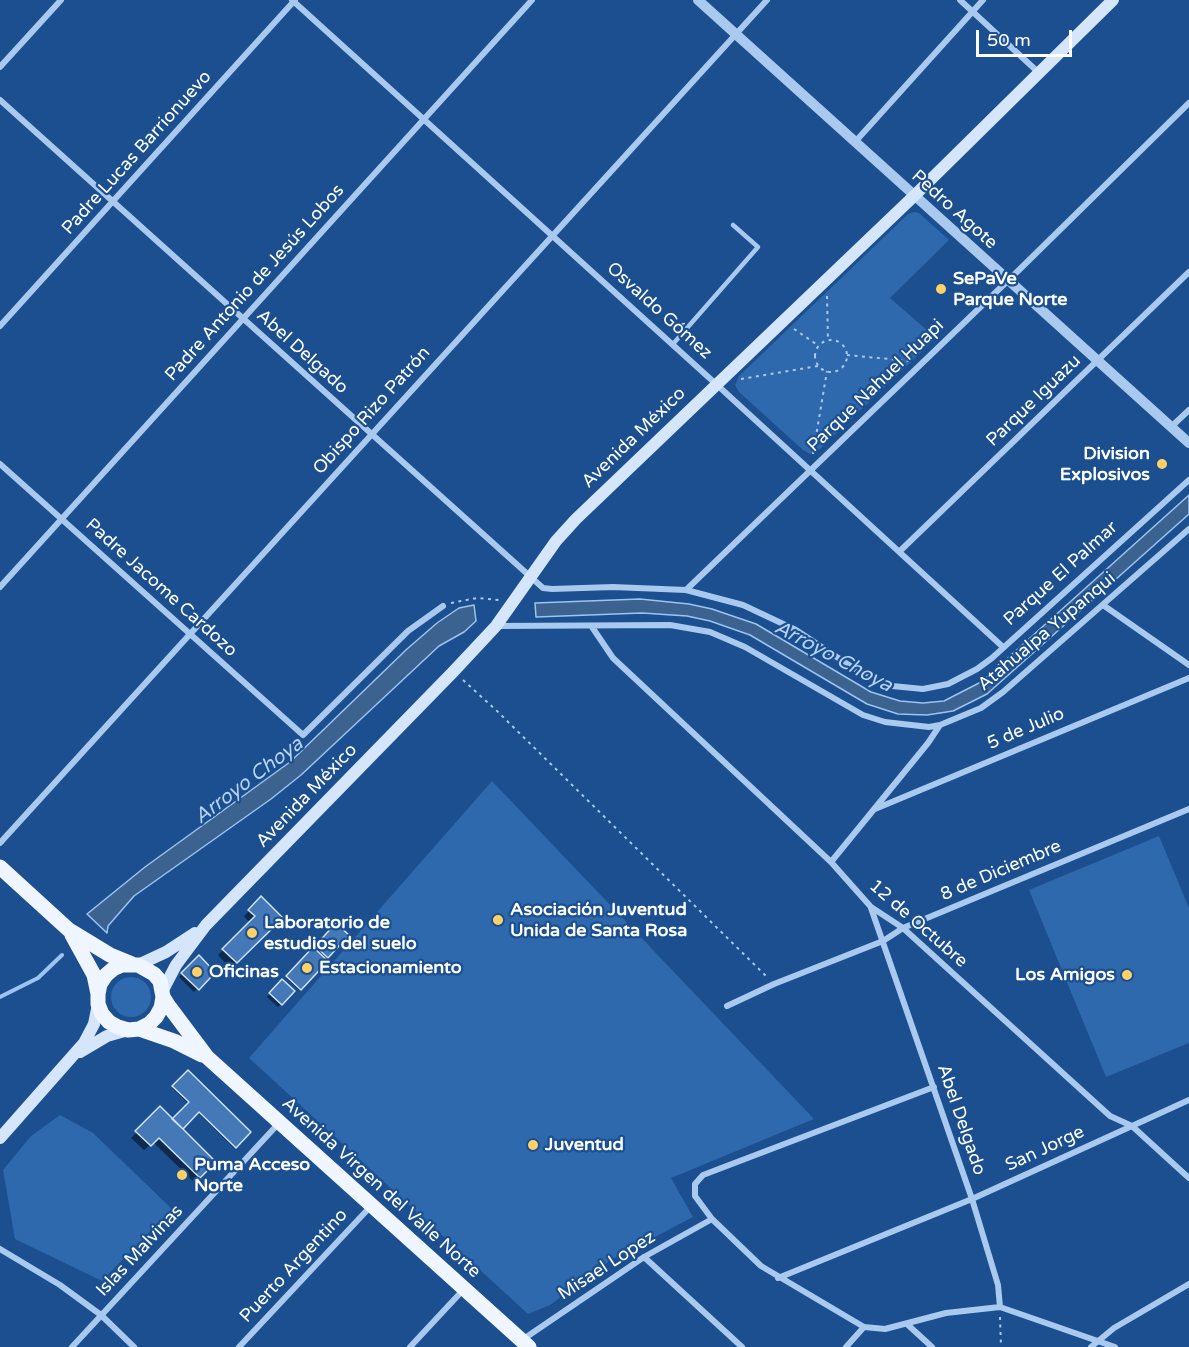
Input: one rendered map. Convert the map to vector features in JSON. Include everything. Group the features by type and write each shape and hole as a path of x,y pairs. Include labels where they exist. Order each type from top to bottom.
{"main road":[{"name":"Avenida México","path":"163,994 176,965 206,925 496,626 556,541 576,519 914,196 1113,0"},
{"path":"0,867 69,930 110,955 147,968 154,974 163,994 161,1008 148,1024 95,1042 74,1056"},
{"name":"Avenida México","path":"135,964 165,952 206,925"},
{"path":"69,930 94,975 102,1014 118,1027 134,1029"},
{"path":"0,1138 74,1056 94,1024 100,984 113,969 122,965 135,964"},
{"name":"Avenida Virgen del Valle Norte","path":"163,994 180,1023 207,1057 525,1344"},
{"name":"Avenida Virgen del Valle Norte","path":"134,1029 174,1041 207,1057"}],"street":[{"path":"0,67 61,0"},
{"name":"Padre Antonio de Jesús Lobos","path":"0,587 532,0"},
{"name":"Pedro Agote","path":"698,0 1189,443"},
{"name":"Obispo Rizo Patrón","path":"0,843 767,0"},
{"path":"960,0 1038,72"},
{"path":"855,142 983,0"},
{"name":"Osvaldo Gómez","path":"294,1 1003,647"},
{"name":"Padre Lucas Barrionuevo","path":"0,326 294,1"},
{"name":"Abel Delgado","path":"0,100 543,588 613,587 686,590"},
{"name":"Parque Nahuel Huapi","path":"686,590 1189,103"},
{"name":"Parque Iguazu","path":"900,551 1189,272"},
{"path":"1171,427 1189,410"},
{"name":"Padre Jacome Cardozo","path":"0,464 303,735 408,631 443,606"},
{"name":"Parque El Palmar","path":"686,590 743,605 796,630 864,675 892,686 923,689 948,684 977,669 992,658 1189,480"},
{"name":"Atahualpa Yupanqui","path":"940,725 981,708 1016,682 1189,529"},
{"path":"1103,605 1189,665"},
{"path":"496,626 670,625 710,632 745,647 863,715 885,722 929,727 940,725"},
{"name":"12 de Octubre","path":"592,627 613,658 831,862 871,907 903,928 1110,1116 1132,1126 1189,1178"},
{"name":"5 de Julio","path":"875,809 1189,678"},
{"path":"831,862 928,743 940,725"},
{"name":"8 de Diciembre","path":"727,1006 774,984 884,940 903,928 1189,809"},
{"name":"Abel Delgado","path":"871,907 972,1199 998,1285 1000,1307"},
{"path":"934,1088 703,1175 695,1184 695,1196 712,1219 761,1266 864,1327 885,1329 908,1325 946,1313 1000,1307 1115,1347"},
{"name":"San Jorge","path":"778,1278 972,1199 1189,1100"},
{"name":"Islas Malvinas","path":"72,1347 280,1123"},
{"name":"Puerto Argentino","path":"239,1347 372,1206"},
{"name":"Misael Lopez","path":"525,1344 644,1257 712,1219"},
{"path":"0,1249 60,1285 101,1315 134,1347"},
{"path":"644,1257 742,1347"},
{"path":"1091,1347 1096,1341 1189,1284"},
{"path":"410,1347 464,1289"},
{"path":"908,1325 932,1347"},
{"path":"846,1347 864,1327"}],"lane":[{"path":"673,344 758,247 733,225"}],"path":[{"path":"826,279 828,341"},
{"path":"782,321 819,346"},
{"path":"739,380 818,366 832,372 844,365 847,355 845,350 838,342 828,341 819,346 815,356 818,366"},
{"path":"847,355 921,363"},
{"path":"810,470 827,371"},
{"path":"443,606 458,600 477,598 515,601"},
{"path":"992,658 1016,682"},
{"path":"453,672 489,704 774,984"},
{"path":"1000,1307 1001,1347"}],"shaded area":[{"path":"919,213 949,240 890,298 936,338 820,449 810,454 739,392 735,385 739,376 908,214"},
{"path":"1189,495 1189,514 987,694 953,711 927,715 898,714 867,704 750,635 710,621 687,616 642,613 536,617 535,603 640,599 689,604 756,624 871,692 900,701 923,703 944,701 981,682"},
{"path":"474,605 476,621 464,632 439,646 301,775 271,799 134,896 108,926 107,933 87,914 145,867 290,762 437,623 459,608"},
{"name":"Asociación Juventud Unida de Santa Rosa","path":"492,781 814,1119 671,1178 693,1217 611,1260 550,1305 528,1314 249,1058"},
{"name":"Los Amigos","path":"1159,836 1189,908 1189,1043 1106,1077 1029,890"},
{"path":"131,977 145,983 151,997 145,1011 131,1017 117,1011 111,997 117,983"},
{"path":"60,1115 93,1133 172,1209 102,1281 15,1239 3,1170 31,1136"}],"building":[{"name":"Laboratorio de estudios del suelo","path":"261,896 283,918 237,963 222,949 255,916 248,910"},
{"path":"336,923 349,935 328,958 315,946"},
{"name":"Estacionamiento","path":"313,947 328,961 301,990 286,976"},
{"name":"Oficinas","path":"199,955 213,970 211,977 199,990 181,973"},
{"path":"282,979 295,991 282,1005 269,993"},
{"path":"188,1070 251,1132 236,1148 199,1112 183,1129 172,1119 189,1102 172,1086"},
{"path":"160,1106 216,1162 200,1178 159,1138 151,1146 135,1131"}],"waterway":[{"name":"Arroyo Choya","path":"0,997 38,978 62,955"}],"place":[{"name":"SePaVe Parque Norte","path":"941,289"},
{"name":"Division Explosivos","path":"1162,464"},
{"name":"Asociación Juventud Unida de Santa Rosa","path":"498,920"},
{"name":"Laboratorio de estudios del suelo","path":"252,933"},
{"name":"Estacionamiento","path":"307,968"},
{"name":"Oficinas","path":"197,972"},
{"name":"Los Amigos","path":"1127,975"},
{"name":"Juventud","path":"533,1145"},
{"name":"Puma Acceso Norte","path":"182,1175"}]}
